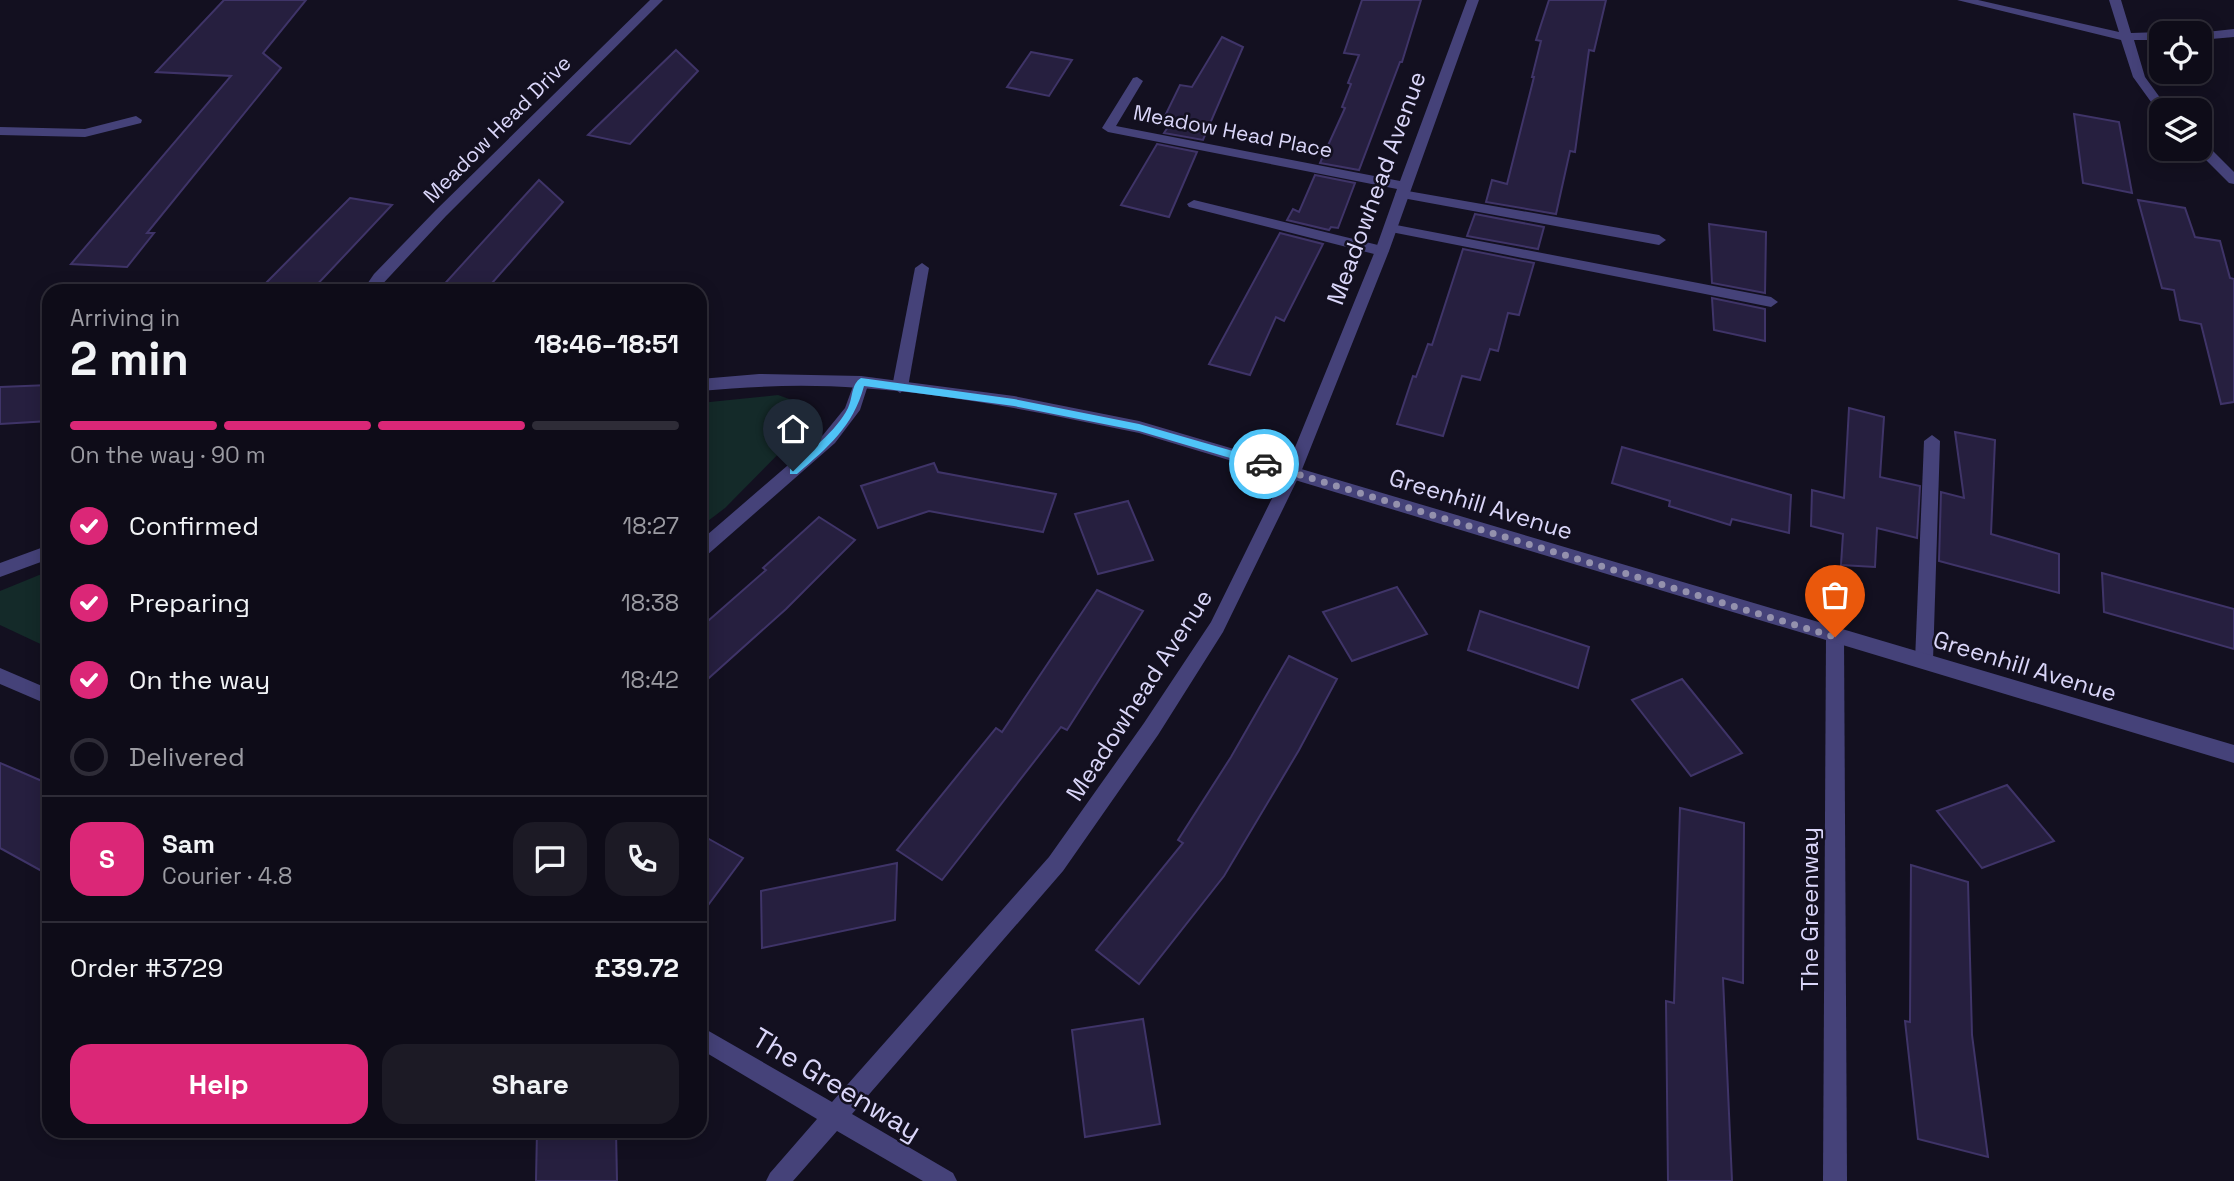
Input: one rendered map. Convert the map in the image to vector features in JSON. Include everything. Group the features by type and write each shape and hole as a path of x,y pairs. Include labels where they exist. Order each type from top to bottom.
{"street":[{"name":"Meadow Head Drive","path":"374,284 657,0"},
{"name":"Meadowhead Avenue","path":"778,1181 1056,864 1151,729 1217,626 1293,472 1391,228 1456,41 1473,0"},
{"path":"1963,0 2126,37 2149,36"},
{"path":"2115,0 2139,76 2155,98"},
{"path":"2212,35 2234,33"},
{"name":"Meadow Head Place","path":"1138,81 1108,128 1404,190"},
{"path":"0,131 78,136 110,130 136,120"},
{"path":"2212,158 2234,180"},
{"path":"1404,190 1659,240"},
{"path":"1194,204 1382,251"},
{"path":"1391,228 1771,302"},
{"path":"900,387 922,268"},
{"name":"Greenhill Avenue","path":"707,384 759,380 861,382 1014,402 1139,427 2234,754"},
{"path":"707,545 829,439 852,410 861,382"},
{"path":"1924,661 1932,441"},
{"path":"0,570 42,555"},
{"name":"The Greenway","path":"1835,637 1835,1181"},
{"path":"0,676 42,694"},
{"name":"The Greenway","path":"707,1041 945,1181"}],"green space":[{"path":"778,395 803,404 801,431 725,508 707,522 707,402"},
{"path":"42,574 42,645 0,625 0,591"}],"building":[{"path":"224,0 306,0 263,53 281,68 147,233 154,233 127,267 71,264 231,76 156,72"},
{"path":"1362,0 1421,0 1402,62 1359,170 1320,163 1345,108 1342,107 1351,84 1348,83 1359,55 1344,53"},
{"path":"1549,0 1606,0 1594,51 1589,50 1575,152 1570,151 1556,214 1486,202 1492,180 1507,184 1534,77 1541,41 1536,40"},
{"path":"1222,37 1243,47 1203,140 1164,133 1170,124 1162,122 1180,85 1192,87"},
{"path":"676,50 698,71 630,144 588,135"},
{"path":"1031,52 1072,60 1049,96 1007,87"},
{"path":"2074,114 2119,122 2132,193 2083,183"},
{"path":"1157,144 1197,152 1169,217 1121,205"},
{"path":"1315,175 1355,183 1338,228 1331,227 1329,230 1287,220 1293,209 1299,212"},
{"path":"539,180 563,202 491,284 444,284"},
{"path":"350,198 392,205 318,284 265,284"},
{"path":"2138,200 2185,208 2195,237 2220,241 2230,278 2234,279 2234,402 2221,404 2201,324 2180,320 2174,290 2162,288"},
{"path":"1475,214 1544,227 1538,249 1467,236"},
{"path":"1709,224 1766,232 1765,293 1712,283"},
{"path":"1280,233 1323,244 1284,321 1276,317 1250,375 1209,364"},
{"path":"1463,249 1534,263 1519,315 1508,313 1498,351 1490,349 1480,380 1462,376 1443,436 1397,424 1413,376 1416,377 1428,344 1432,345"},
{"path":"1712,298 1765,309 1765,341 1714,330"},
{"path":"42,385 42,421 0,424 0,387"},
{"path":"1849,408 1884,417 1880,477 1920,486 1917,538 1877,528 1875,567 1841,565 1843,534 1811,526 1812,490 1844,498"},
{"path":"1955,432 1995,440 1991,534 2059,554 2059,593 1939,561 1941,492 1964,498"},
{"path":"1622,447 1791,495 1789,533 1732,519 1730,525 1669,506 1670,501 1612,483"},
{"path":"934,463 938,472 1056,494 1043,532 929,511 878,528 861,486"},
{"path":"1128,501 1153,560 1098,574 1075,514"},
{"path":"819,517 855,540 786,609 707,680 707,622 766,570 763,568"},
{"path":"2102,573 2234,609 2234,649 2104,612"},
{"path":"1397,587 1427,634 1352,661 1323,612"},
{"path":"1097,590 1143,611 1067,730 1061,727 942,880 897,850 996,728 1002,732"},
{"path":"1480,611 1589,647 1578,688 1468,650"},
{"path":"1289,656 1337,679 1299,750 1224,876 1139,984 1096,950 1183,843 1178,840 1231,757"},
{"path":"1682,679 1742,753 1691,776 1632,700"},
{"path":"0,763 42,781 42,871 0,848"},
{"path":"2007,785 2054,841 1982,868 1937,811"},
{"path":"1680,808 1744,823 1743,983 1723,978 1732,1181 1668,1181 1666,1001 1674,1003"},
{"path":"707,838 743,858 707,907"},
{"path":"897,863 895,920 762,948 761,891"},
{"path":"1911,865 1968,882 1972,1035 1988,1157 1918,1139 1905,1021 1910,1022"},
{"path":"1143,1019 1160,1124 1085,1137 1072,1030"},
{"path":"537,1138 616,1138 617,1181 536,1181"}],"way so far":[{"path":"1264,464 1835,637"}],"route":[{"path":"793,471 829,439 852,410 861,382 1014,402 1139,427 1264,464"}]}
